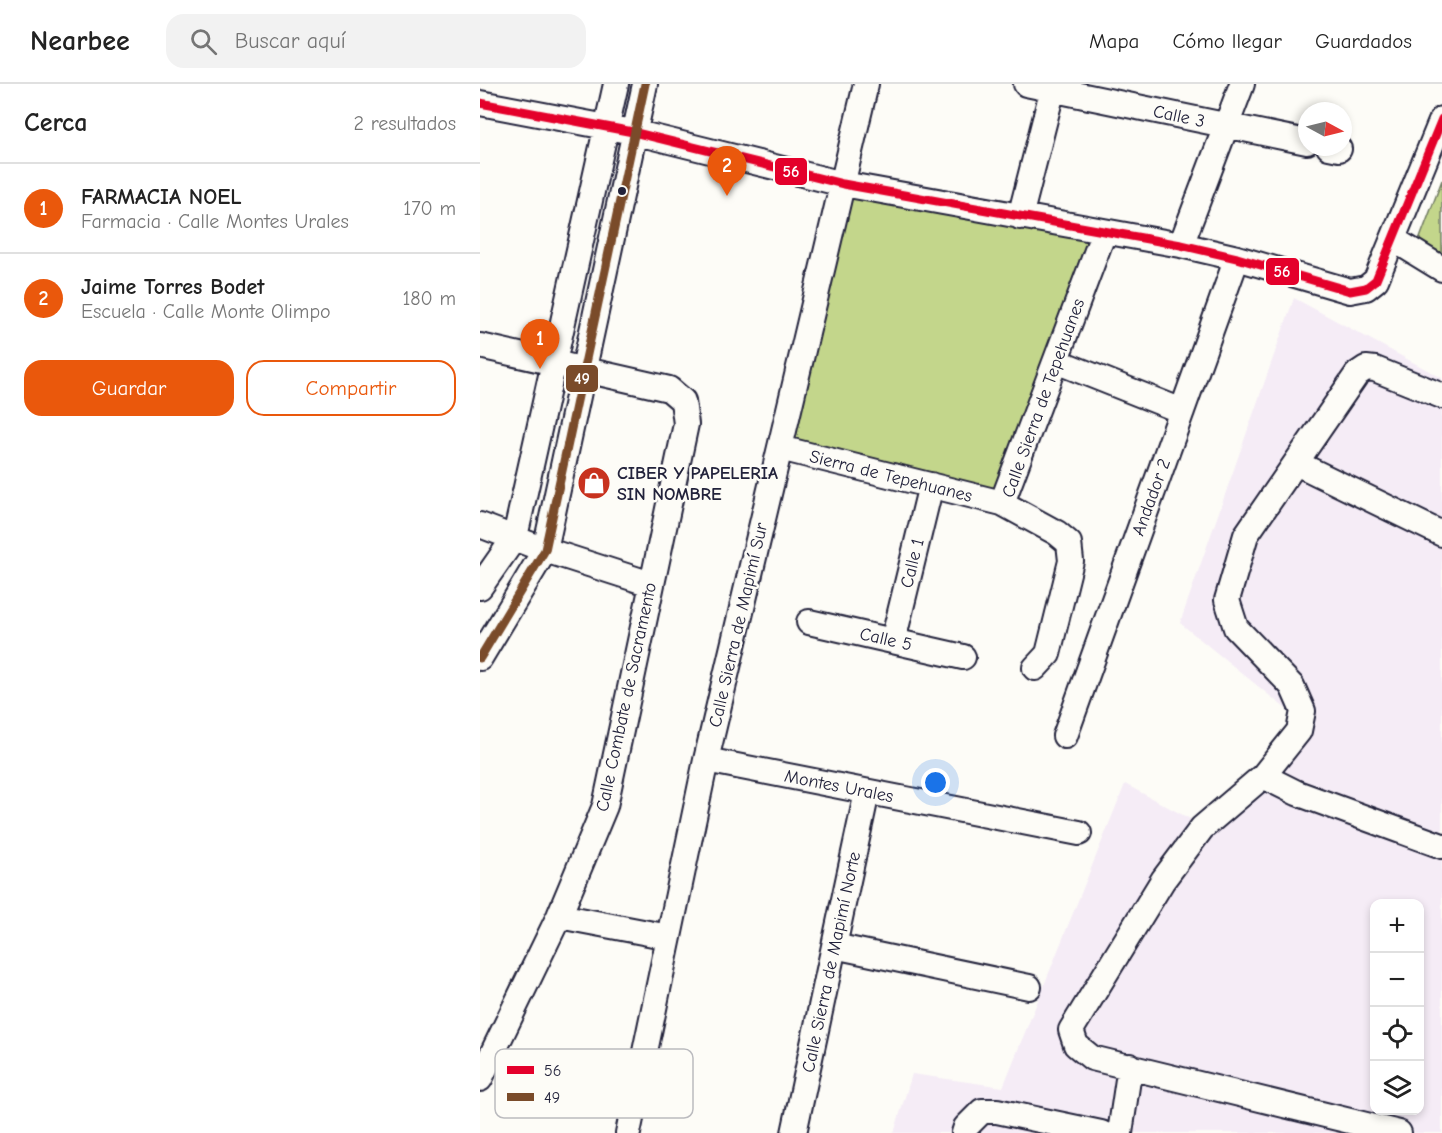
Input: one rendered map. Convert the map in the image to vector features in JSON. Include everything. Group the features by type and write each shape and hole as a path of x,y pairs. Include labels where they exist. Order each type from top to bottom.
{"street":[{"path":"480,587 515,537 552,362 616,84"},
{"path":"480,658 545,550 645,84"},
{"name":"Calle Sierra de Mapimí Sur","path":"646,1049 706,760 867,84"},
{"name":"Calle 3","path":"1026,84 1054,87 1298,140"},
{"path":"1181,245 1242,84"},
{"path":"1020,216 1054,87"},
{"path":"480,103 633,132 843,184 1181,245 1237,258 1350,291 1366,288 1377,280 1442,119"},
{"name":"Calle Sierra de Tepehuanes","path":"1035,668 1048,654 1071,561 1069,543 1057,532 1002,503 1104,232"},
{"path":"1393,239 1442,269"},
{"name":"Andador 2","path":"1065,736 1237,258"},
{"path":"480,346 582,370"},
{"path":"1056,361 1182,411"},
{"path":"1399,1133 1092,1058 1076,1045 1071,1030 1163,880 1196,837 1263,777 1299,731 1303,711 1292,686 1236,628 1227,600 1246,535 1357,374 1366,368 1375,369 1442,396"},
{"name":"Calle Combate de Sacramento","path":"480,1079 559,916 605,806 686,424 683,401 669,389 582,370"},
{"name":"Sierra de Tepehuanes","path":"780,448 1002,503"},
{"path":"1296,463 1442,534"},
{"name":"Calle 1","path":"893,641 931,485"},
{"path":"480,525 545,550 651,584"},
{"name":"Calle 5","path":"809,622 963,657"},
{"name":"Montes Urales","path":"706,760 1079,833"},
{"path":"1263,777 1297,793 1442,846"},
{"name":"Calle Sierra de Mapimí Norte","path":"794,1133 867,792"},
{"path":"559,916 669,937"},
{"path":"834,946 1029,987"},
{"path":"1120,1133 1130,1066"},
{"path":"964,1133 966,1127 982,1111 998,1111 1101,1133"},
{"name":"Calle Sierra de Mapimí Sur","path":"628,1133 631,1118"}],"shaded area":[{"path":"1294,298 1442,378 1442,1133 894,1133 912,1074 1003,1087 1125,784 1196,822 1212,813 1302,722 1180,623"}],"green space":[{"path":"1442,180 1442,254 1419,241"},
{"path":"843,184 1104,232 1002,503 780,448"}],"transit line":[{"name":"49","path":"480,658 545,550 645,84"},
{"name":"56","path":"480,103 633,132 843,184 1181,245 1237,258 1350,291 1366,288 1376,280 1442,119"}],"place":[{"name":"Jaime Torres Bodet","path":"727,196"},
{"name":"FARMACIA NOEL","path":"540,369"},
{"name":"CIBER Y PAPELERIA SIN NOMBRE","path":"594,483"}]}
